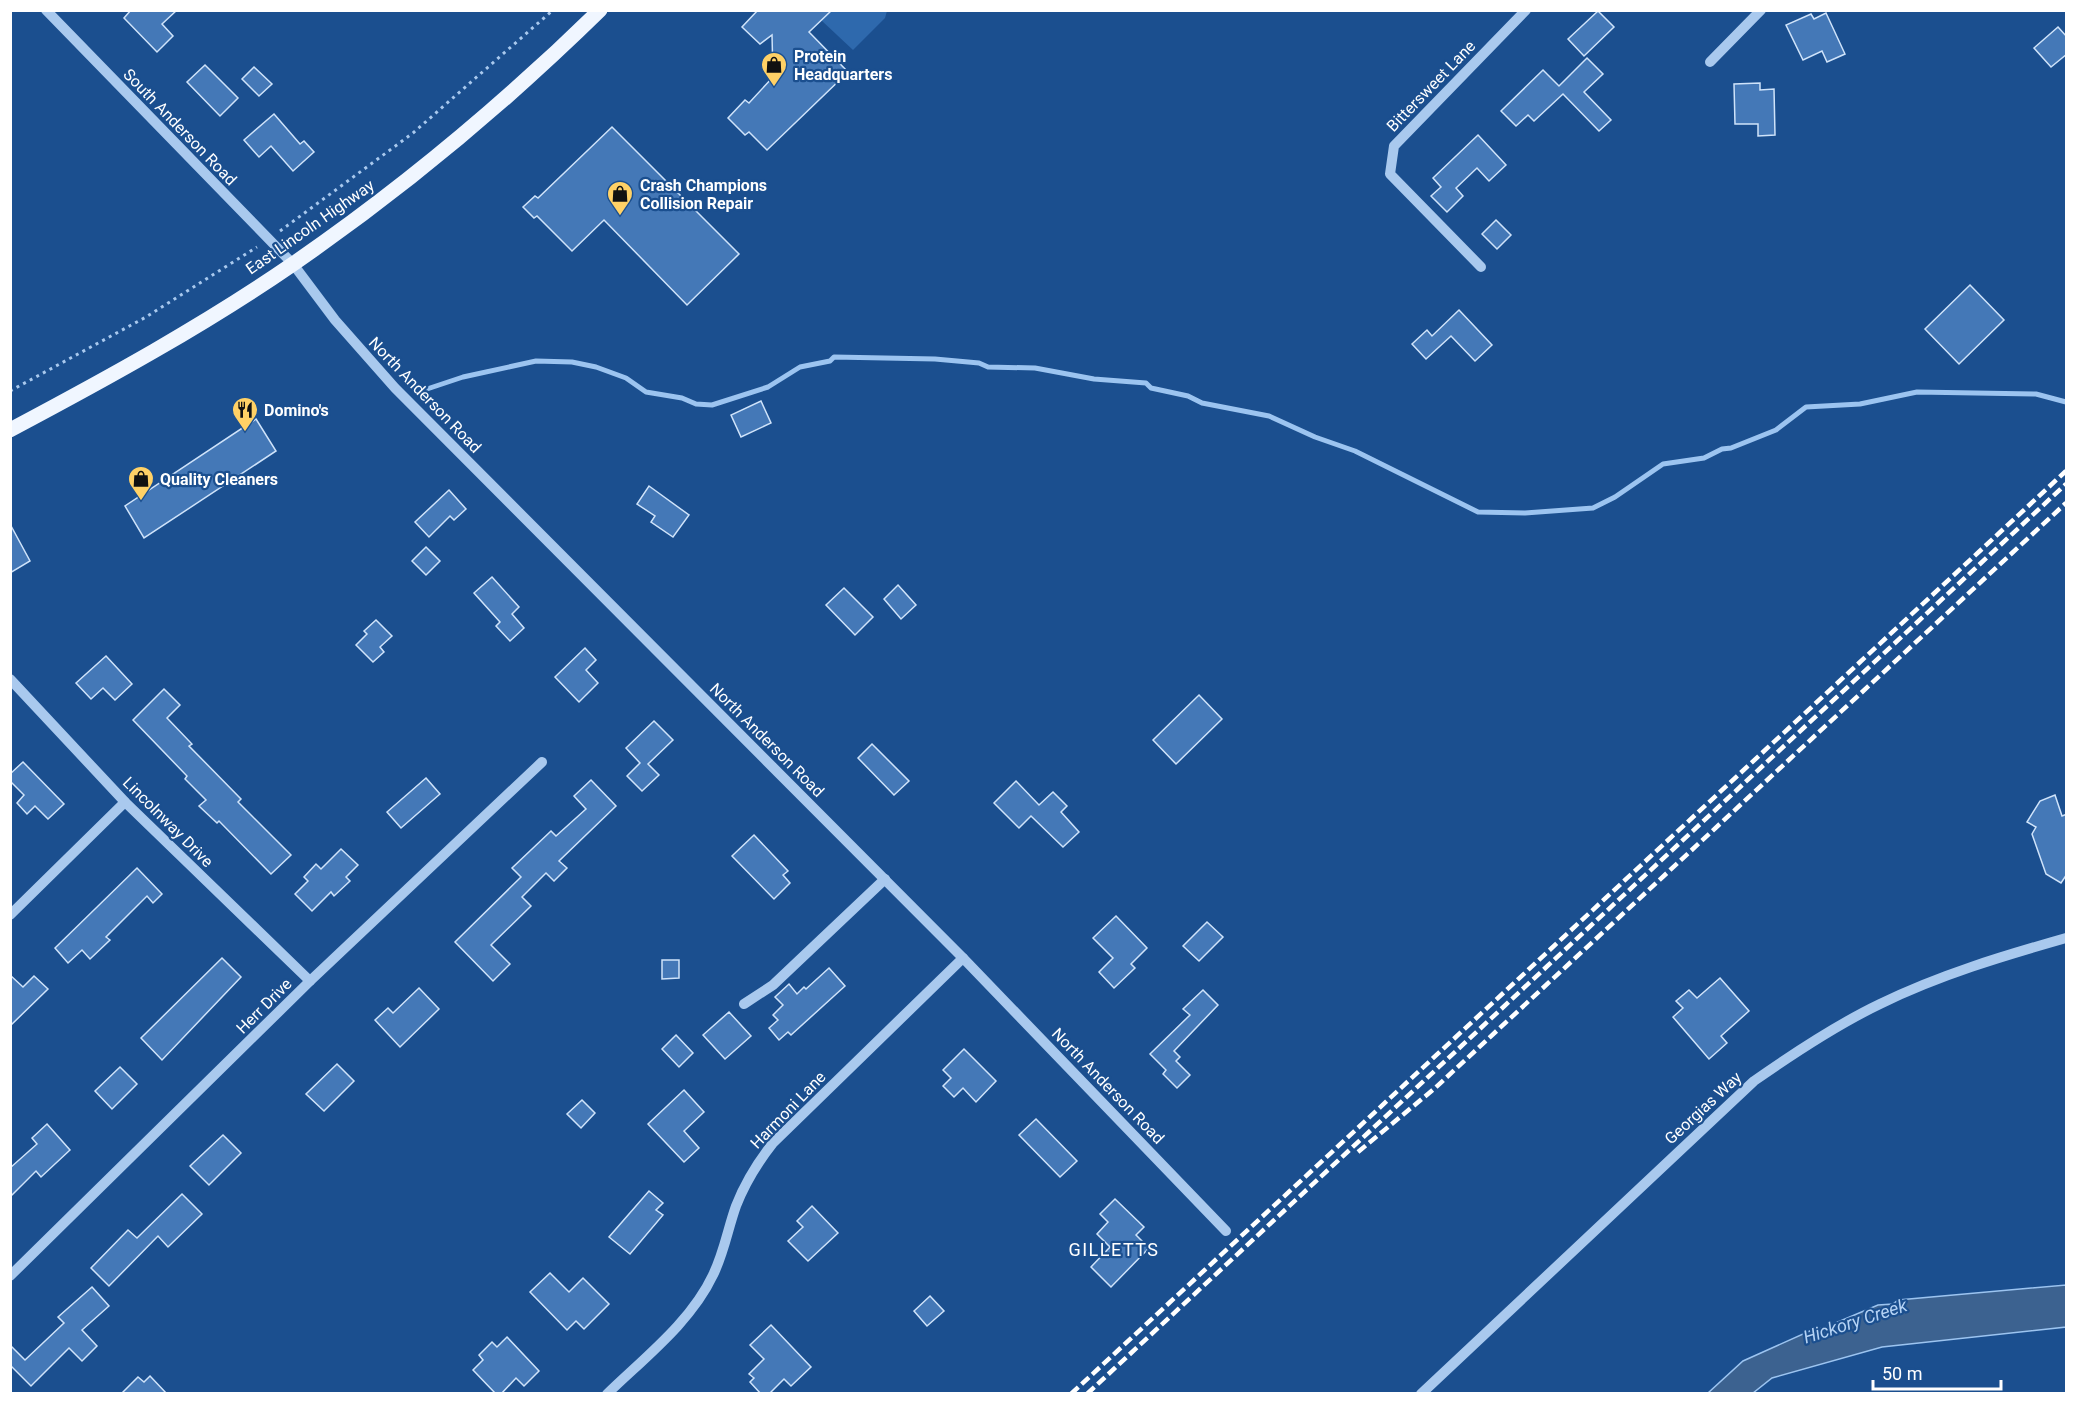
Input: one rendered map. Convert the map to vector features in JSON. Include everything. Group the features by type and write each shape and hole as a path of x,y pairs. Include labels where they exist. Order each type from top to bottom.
{"main road":[{"name":"East Lincoln Highway","path":"10,430 126,367 293,264 459,138 515,92 600,10"}],"street":[{"name":"South Anderson Road","path":"46,10 293,264"},
{"name":"Bittersweet Lane","path":"1481,267 1390,174 1394,146 1526,10"},
{"path":"1710,62 1761,10"},
{"name":"North Anderson Road","path":"293,264 335,320 394,388 963,958 1226,1231"},
{"name":"Lincolnway Drive","path":"10,679 125,802 310,981"},
{"name":"Herr Drive","path":"10,1276 310,981 542,762"},
{"path":"10,915 125,802"},
{"path":"744,1005 773,985 885,879"},
{"name":"Georgias Way","path":"1421,1394 1754,1081 1804,1047 1880,1004 1997,957 2067,938"},
{"name":"Harmoni Lane","path":"607,1394 671,1332 703,1294 714,1274 741,1196 773,1143 963,958"}],"path":[{"path":"282,230 413,133 553,10"},
{"path":"10,391 146,317 248,254"}],"shaded area":[{"path":"831,11 887,11 885,18 853,50 821,20"}],"water":[{"name":"Hickory Creek","path":"2066,1285 2066,1327 1882,1347 1772,1378 1753,1393 1708,1393 1743,1361 1812,1330 1826,1327 1878,1305 1893,1304 1898,1300"}],"building":[{"path":"131,10 177,10 162,24 173,36 157,52 124,18"},
{"path":"758,10 832,10 809,32 848,72 767,150 749,132 745,135 728,118 745,100 749,103 773,77 772,35 760,44 742,27"},
{"path":"1598,11 1614,27 1584,56 1568,39"},
{"path":"1826,13 1845,54 1827,62 1822,51 1803,60 1786,25 1811,14 1814,19"},
{"path":"2058,27 2067,37 2067,54 2051,67 2034,48"},
{"path":"1587,58 1603,74 1584,92 1611,120 1599,131 1563,94 1534,121 1528,115 1516,126 1501,111 1543,70 1559,86"},
{"path":"205,65 238,98 220,116 187,82"},
{"path":"254,67 272,84 259,96 242,79"},
{"path":"1760,83 1760,90 1774,89 1775,135 1758,136 1758,124 1735,124 1734,84"},
{"path":"274,114 300,144 304,141 314,152 293,171 271,146 259,157 244,140"},
{"name":"Crash Champions Collision Repair","path":"612,127 739,254 687,305 604,220 572,251 537,216 534,218 523,207 535,196 538,198"},
{"path":"1478,135 1506,165 1489,181 1477,168 1456,188 1463,196 1447,212 1431,196 1441,187 1433,178"},
{"path":"1496,220 1511,235 1497,249 1482,234"},
{"path":"1970,285 2004,320 1959,364 1925,329"},
{"path":"1459,310 1492,345 1475,361 1451,336 1426,359 1412,344 1427,330 1432,336"},
{"path":"761,401 771,423 741,437 731,415"},
{"path":"256,419 276,451 144,538 125,506"},
{"path":"649,486 689,515 673,537 651,522 655,516 637,504"},
{"path":"449,490 466,509 454,520 450,516 429,537 415,522"},
{"path":"10,524 30,561 10,573"},
{"path":"426,547 440,561 426,575 412,561"},
{"path":"492,577 519,607 512,614 524,628 510,641 496,626 500,622 474,593"},
{"path":"898,585 916,605 901,619 884,599"},
{"path":"844,588 873,617 855,635 826,605"},
{"path":"376,620 392,636 380,647 384,652 373,662 356,645 367,634 364,631"},
{"path":"585,648 596,660 586,670 598,683 579,702 555,677"},
{"path":"106,656 132,684 115,700 103,688 91,699 76,683"},
{"path":"164,689 180,705 167,718 192,744 189,746 241,799 238,802 291,855 271,874 219,821 217,823 199,806 206,800 185,779 187,776 133,720"},
{"path":"1199,695 1222,719 1176,764 1153,740"},
{"path":"654,721 673,740 648,764 659,775 642,791 627,776 640,763 626,748"},
{"path":"872,744 909,781 894,795 858,758"},
{"path":"23,762 64,804 48,819 35,806 27,814 17,803 24,795 10,781 10,774"},
{"path":"426,778 440,794 401,828 387,812"},
{"path":"591,780 616,806 559,861 567,868 554,881 546,873 522,897 531,906 491,945 510,964 493,981 455,942 521,877 512,868 551,831 556,836 586,809 574,796"},
{"path":"1016,781 1039,805 1053,792 1067,806 1061,812 1079,832 1063,847 1031,816 1019,828 994,803"},
{"path":"2055,795 2062,816 2067,814 2067,874 2061,883 2046,874 2032,834 2036,827 2027,822 2040,801"},
{"path":"754,835 788,871 783,875 790,883 774,899 732,856"},
{"path":"341,849 358,865 346,877 350,881 334,896 331,892 312,911 295,894 308,881 304,877 316,864 321,869"},
{"path":"137,868 162,894 153,903 147,896 106,937 110,940 90,959 82,950 68,963 55,948"},
{"path":"1116,916 1147,948 1131,964 1135,968 1114,988 1099,972 1113,958 1093,938"},
{"path":"1207,922 1223,937 1199,961 1183,946"},
{"path":"222,958 241,977 162,1060 141,1038"},
{"path":"662,960 679,960 679,978 662,979"},
{"path":"829,968 845,986 791,1035 788,1032 779,1040 769,1028 778,1020 773,1015 783,1005 775,997 789,984 797,994"},
{"path":"10,975 23,987 34,976 48,989 10,1026"},
{"path":"1720,978 1749,1011 1721,1036 1727,1043 1709,1059 1673,1017 1683,1008 1676,1001 1689,990 1697,998"},
{"path":"419,988 439,1009 400,1047 375,1020 388,1008 393,1013"},
{"path":"1203,990 1218,1005 1174,1051 1180,1057 1176,1061 1190,1075 1177,1088 1163,1074 1166,1070 1150,1054 1190,1015 1183,1009"},
{"path":"729,1012 751,1036 725,1059 703,1035"},
{"path":"676,1035 693,1053 679,1067 662,1049"},
{"path":"964,1049 996,1081 976,1102 963,1088 954,1097 943,1086 951,1078 943,1070"},
{"path":"337,1064 354,1081 324,1111 306,1094"},
{"path":"120,1067 137,1084 112,1109 95,1091"},
{"path":"684,1090 704,1112 684,1131 699,1148 684,1162 648,1124"},
{"path":"582,1100 595,1113 581,1128 567,1114"},
{"path":"1036,1119 1077,1161 1060,1177 1019,1135"},
{"path":"47,1124 70,1150 41,1177 36,1171 10,1197 10,1168 37,1144 32,1138"},
{"path":"223,1135 241,1153 209,1185 190,1166"},
{"path":"649,1191 663,1203 656,1210 663,1215 630,1254 609,1237"},
{"path":"182,1194 202,1214 168,1247 158,1236 109,1286 91,1268 128,1230 137,1238"},
{"path":"1115,1199 1144,1227 1136,1235 1149,1248 1111,1287 1091,1267 1110,1247 1097,1234 1108,1222 1100,1214"},
{"path":"812,1206 838,1233 808,1261 788,1241 803,1227 797,1221"},
{"path":"550,1273 569,1292 583,1278 609,1304 584,1329 576,1321 567,1330 530,1292"},
{"path":"92,1287 109,1306 82,1330 97,1346 82,1361 69,1348 31,1386 10,1365 10,1345 25,1360 64,1323 58,1317"},
{"path":"930,1296 944,1311 927,1326 914,1311"},
{"path":"771,1325 811,1367 791,1386 784,1379 769,1394 761,1394 750,1382 754,1378 749,1374 764,1359 750,1345"},
{"path":"507,1337 539,1371 524,1386 516,1378 501,1394 496,1394 473,1370 483,1360 479,1355 492,1342 497,1347"},
{"path":"150,1376 167,1394 121,1394 138,1377 144,1382"}],"waterway":[{"path":"424,390 463,377 536,361 572,362 596,367 626,378 646,392 682,398 696,404 712,405 768,387 800,367 830,361 834,357 935,359 979,363 988,367 1035,368 1094,379 1146,383 1151,388 1188,396 1202,403 1269,416 1315,437 1355,451 1478,512 1525,513 1593,508 1615,497 1663,464 1704,458 1722,449 1731,448 1776,430 1806,407 1860,404 1917,392 2036,394 2066,402"}],"railway":[{"path":"1071,1394 2066,471"},
{"path":"1087,1394 2066,484"},
{"path":"1358,1152 1434,1089 2066,503"}],"place":[{"name":"Protein Headquarters","path":"774,88"},
{"name":"Crash Champions Collision Repair","path":"620,217"},
{"name":"Domino's","path":"245,433"},
{"name":"Quality Cleaners","path":"141,502"}],"district":[{"name":"GILLETTS","path":"1114,1249"}]}
